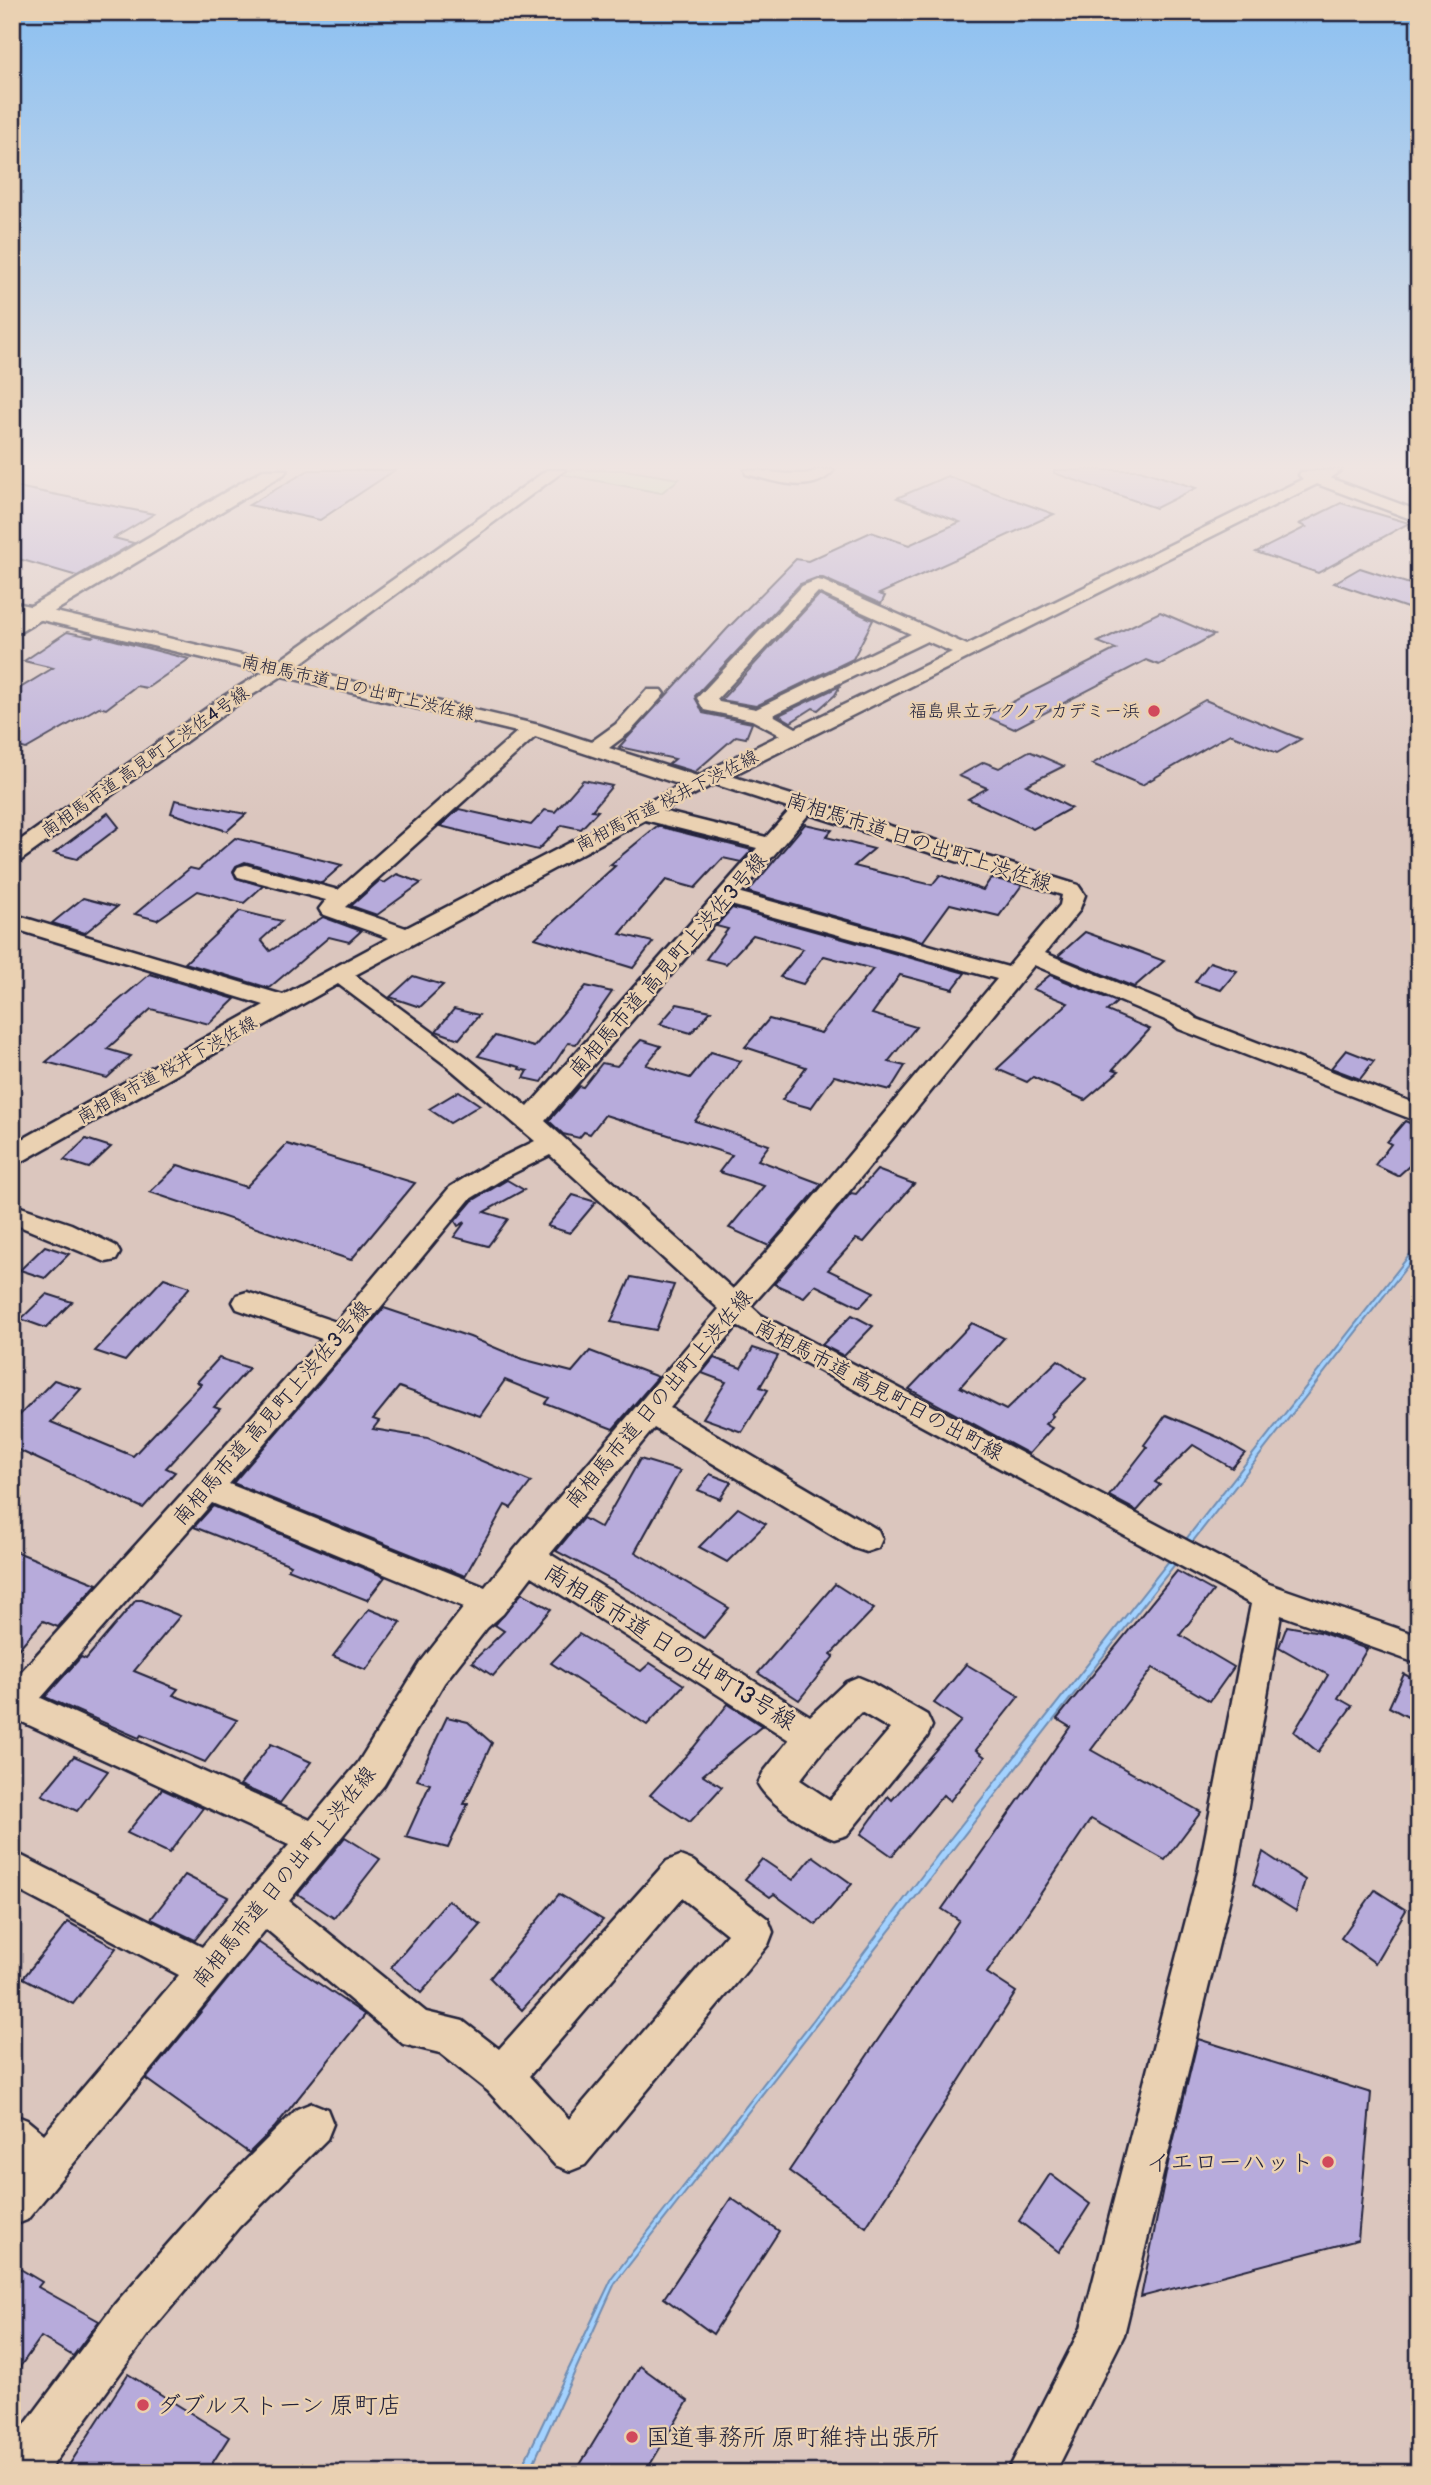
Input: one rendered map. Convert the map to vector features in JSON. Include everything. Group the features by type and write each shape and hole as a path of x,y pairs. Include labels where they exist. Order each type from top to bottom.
{"main road":[{"path":"12,626 80,586"}],"street":[{"name":"南相馬市道 高見町上渋佐4号線","path":"12,856 394,586"},
{"path":"796,736 758,715 711,706 707,698 808,590 815,586"},
{"path":"819,586 967,652"},
{"name":"南相馬市道 桜井下渋佐線","path":"12,1156 406,936 707,780 1104,586"},
{"name":"南相馬市道 日の出町上渋佐線","path":"12,607 533,729 805,806 1070,890 1074,895 1071,906 1023,966 797,1236 740,1300 736,1309 491,1604 475,1618 432,1673 371,1774 12,2205"},
{"path":"758,715 926,634"},
{"path":"596,748 623,728 654,694"},
{"path":"406,936 330,909 340,897 533,729"},
{"name":"南相馬市道 高見町上渋佐3号線","path":"14,1705 342,1335 460,1193 496,1171 540,1133 805,806"},
{"path":"643,813 773,845"},
{"path":"246,872 340,897"},
{"path":"729,897 1023,966 1180,1017 1188,1024 1419,1114"},
{"path":"12,921 286,1004"},
{"name":"南相馬市道 高見町日の出町線","path":"339,974 456,1061 736,1309 775,1334 1257,1593 1419,1650"},
{"path":"12,1213 61,1231 106,1253"},
{"path":"247,1302 342,1335"},
{"path":"650,1411 866,1539"},
{"path":"207,1488 491,1604"},
{"name":"南相馬市道 日の出町13号線","path":"528,1557 813,1736"},
{"path":"1030,2473 1102,2335 1218,1869 1265,1609 1273,1599"},
{"path":"14,1705 316,1840"},
{"path":"12,1868 208,1970"},
{"path":"263,1903 417,2031 449,2035 502,2077 570,2150 754,1932 680,1873 502,2077"},
{"path":"18,2473 131,2320 224,2211 312,2124"},
{"path":"12,2135 48,2163"}],"water":[{"path":"1419,1243 1419,1251 615,2283 529,2473 519,2473 612,2278 814,2019 939,1853"}],"building":[{"path":"769,586 798,586 695,696 703,713 752,723 746,738 736,736 695,772 669,764 675,759 619,747"},
{"path":"841,586 897,586 879,594 885,596 881,604"},
{"path":"1343,586 1419,587 1419,612"},
{"path":"819,595 873,620 853,659 756,706 721,700"},
{"path":"1160,612 1214,635 1159,665 1146,660 1014,729 985,716 1116,649 1098,642"},
{"path":"67,632 92,637 95,635 189,659 147,688 136,686 106,709 99,707 26,749 12,745 12,693 53,668 24,661"},
{"path":"840,686 835,695 818,710 813,708 791,722 779,715"},
{"path":"1205,700 1301,739 1277,753 1230,734 1142,785 1092,764"},
{"path":"1029,751 1064,766 1026,785 1071,808 1033,829 968,799 987,788 959,776 984,762 999,768"},
{"path":"583,780 612,786 592,810 598,811 581,829 562,825 538,850 440,826 459,809 531,825 545,810 555,812"},
{"path":"175,800 246,814 227,831 171,813"},
{"path":"108,813 119,827 77,859 54,853"},
{"path":"805,824 832,830 826,837 874,849 854,866 932,885 940,875 983,890 991,878 1022,885 999,916 950,904 923,941 748,892"},
{"path":"657,826 752,850 741,862 723,858 695,888 666,880 620,934 653,942 633,968 535,938 615,866 610,865"},
{"path":"235,838 342,865 322,883 245,862 236,866 233,871 236,878 263,886 244,903 198,891 157,920 135,914 190,868 198,870"},
{"path":"397,874 421,883 377,915 351,906 379,881 384,883"},
{"path":"83,898 117,907 85,933 52,923"},
{"path":"732,908 965,973 953,989 900,975 872,1014 916,1027 888,1062 905,1066 890,1090 834,1076 811,1108 782,1100 806,1067 745,1047 769,1019 821,1033 873,969 824,956 803,984 780,977 803,949 753,935 726,964 706,959 728,929 716,926"},
{"path":"240,911 282,921 261,940 270,951 323,917 361,931 349,942 329,937 269,988 185,963"},
{"path":"1085,932 1164,961 1134,987 1058,956"},
{"path":"1210,962 1237,971 1221,990 1195,982"},
{"path":"150,974 235,999 209,1024 151,1009 107,1049 131,1056 107,1078 46,1062"},
{"path":"1050,975 1117,1002 1107,1011 1150,1029 1113,1069 1119,1071 1085,1100 1033,1077 1027,1082 997,1069 1068,1003 1033,989"},
{"path":"413,976 443,985 420,1007 390,997"},
{"path":"586,986 612,992 576,1044 568,1043 542,1082 524,1078 528,1071 519,1069 520,1067 478,1056 495,1036 534,1047"},
{"path":"677,1004 711,1011 691,1033 660,1024"},
{"path":"454,1009 479,1015 459,1039 436,1031"},
{"path":"641,1040 661,1046 646,1065 690,1078 711,1052 741,1061 695,1121 769,1145 758,1160 822,1184 769,1246 729,1228 764,1186 719,1172 732,1155 605,1115 590,1134 584,1132 579,1138 563,1134 549,1121 579,1086 583,1087 602,1063 617,1066"},
{"path":"1346,1050 1374,1061 1360,1079 1331,1068"},
{"path":"459,1091 480,1105 450,1123 429,1109"},
{"path":"1405,1121 1419,1127 1419,1157 1398,1176 1375,1165 1391,1144 1387,1142"},
{"path":"86,1139 111,1147 89,1168 64,1160"},
{"path":"287,1144 415,1183 351,1260 150,1192 178,1165 246,1187"},
{"path":"877,1170 914,1184 864,1242 856,1239 828,1270 874,1292 860,1307 815,1285 804,1297 774,1284 851,1193 856,1194"},
{"path":"507,1180 524,1190 484,1212 508,1219 488,1246 454,1237 465,1222 458,1226 455,1221 472,1201"},
{"path":"573,1195 596,1202 570,1233 547,1226"},
{"path":"45,1246 69,1254 45,1278 20,1270"},
{"path":"631,1277 674,1285 656,1330 611,1322"},
{"path":"164,1278 190,1287 125,1361 95,1351"},
{"path":"47,1294 72,1302 46,1328 21,1319"},
{"path":"384,1308 470,1337 522,1359 572,1372 590,1351 658,1377 613,1429 545,1403 549,1398 505,1380 480,1416 399,1387 373,1419 379,1421 373,1429 428,1438 531,1482 511,1508 505,1505 465,1576 233,1483"},
{"path":"852,1315 873,1326 844,1356 822,1345"},
{"path":"972,1323 1004,1338 960,1387 1006,1410 1058,1360 1086,1379 1051,1414 1053,1416 1045,1424 1052,1428 1029,1454 909,1389"},
{"path":"753,1348 778,1356 760,1387 768,1390 742,1432 703,1418 726,1382 702,1373 714,1358 741,1368"},
{"path":"219,1358 249,1368 214,1407 220,1409 166,1468 175,1472 143,1508 12,1447 12,1423 54,1380 81,1389 51,1422 133,1456 201,1384 197,1382"},
{"path":"1166,1415 1220,1438 1245,1453 1232,1468 1193,1445 1155,1482 1160,1485 1137,1511 1109,1496 1147,1447 1144,1445"},
{"path":"640,1459 680,1471 635,1552 729,1608 704,1638 634,1592 556,1551 583,1518 601,1528"},
{"path":"710,1474 731,1482 720,1499 698,1490"},
{"path":"213,1506 385,1577 367,1600 288,1569 291,1565 194,1527"},
{"path":"738,1508 766,1524 727,1562 699,1547"},
{"path":"12,1550 97,1584 58,1627 43,1621 12,1656"},
{"path":"1177,1571 1213,1591 1180,1635 1234,1667 1210,1701 1153,1668 1091,1750 1201,1812 1165,1860 1091,1819 987,1973 1016,1992 866,2227 789,2171 959,1920 942,1909 1070,1727 1057,1719"},
{"path":"835,1584 874,1609 831,1654 834,1656 799,1700 758,1673"},
{"path":"522,1593 551,1609 493,1676 472,1662 504,1631 495,1625"},
{"path":"136,1600 180,1616 134,1671 178,1689 173,1695 237,1720 205,1762 141,1735 139,1738 45,1697 81,1657 86,1659"},
{"path":"369,1609 401,1622 366,1670 333,1656"},
{"path":"1287,1626 1320,1632 1367,1649 1338,1698 1352,1706 1318,1752 1294,1732 1328,1675 1279,1647"},
{"path":"579,1634 641,1671 650,1663 684,1685 647,1725 551,1663"},
{"path":"966,1664 1019,1696 976,1750 985,1757 950,1801 943,1795 892,1856 861,1834 888,1796 892,1800 961,1721 934,1703"},
{"path":"1404,1674 1419,1682 1419,1723 1389,1707"},
{"path":"728,1704 762,1726 703,1775 722,1787 690,1822 650,1795"},
{"path":"447,1717 468,1722 492,1743 464,1804 468,1804 448,1848 406,1837 430,1784 417,1780"},
{"path":"271,1744 311,1762 280,1803 240,1785"},
{"path":"74,1756 108,1771 77,1811 42,1795"},
{"path":"162,1789 203,1808 169,1853 127,1833"},
{"path":"345,1837 380,1859 334,1918 298,1894"},
{"path":"1263,1852 1305,1880 1296,1911 1253,1884"},
{"path":"813,1856 852,1884 816,1925 774,1894 770,1897 745,1879 762,1859 793,1880"},
{"path":"185,1875 228,1897 195,1940 151,1919"},
{"path":"1375,1890 1406,1910 1375,1963 1341,1938"},
{"path":"559,1894 603,1920 522,2010 490,1978"},
{"path":"448,1900 481,1925 421,1993 391,1967"},
{"path":"68,1922 116,1948 73,2004 23,1978"},
{"path":"258,1942 365,2015 275,2127 249,2153 146,2079"},
{"path":"1198,2039 1371,2093 1358,2240 1141,2297 1168,2163"},
{"path":"1050,2174 1090,2204 1059,2252 1019,2221"},
{"path":"731,2198 779,2231 713,2334 664,2298"},
{"path":"12,2264 42,2282 38,2287 99,2321 73,2356 41,2337 12,2378"},
{"name":"国道事務所 原町維持出張所","path":"640,2366 688,2401 645,2473 575,2473"},
{"name":"ダブルストーン 原町店","path":"128,2374 229,2437 206,2473 64,2473"}],"place":[{"name":"福島県立テクノアカデミー浜","path":"1154,711"},
{"name":"イエローハット","path":"1328,2162"},
{"name":"ダブルストーン 原町店","path":"143,2405"},
{"name":"国道事務所 原町維持出張所","path":"632,2437"}]}
